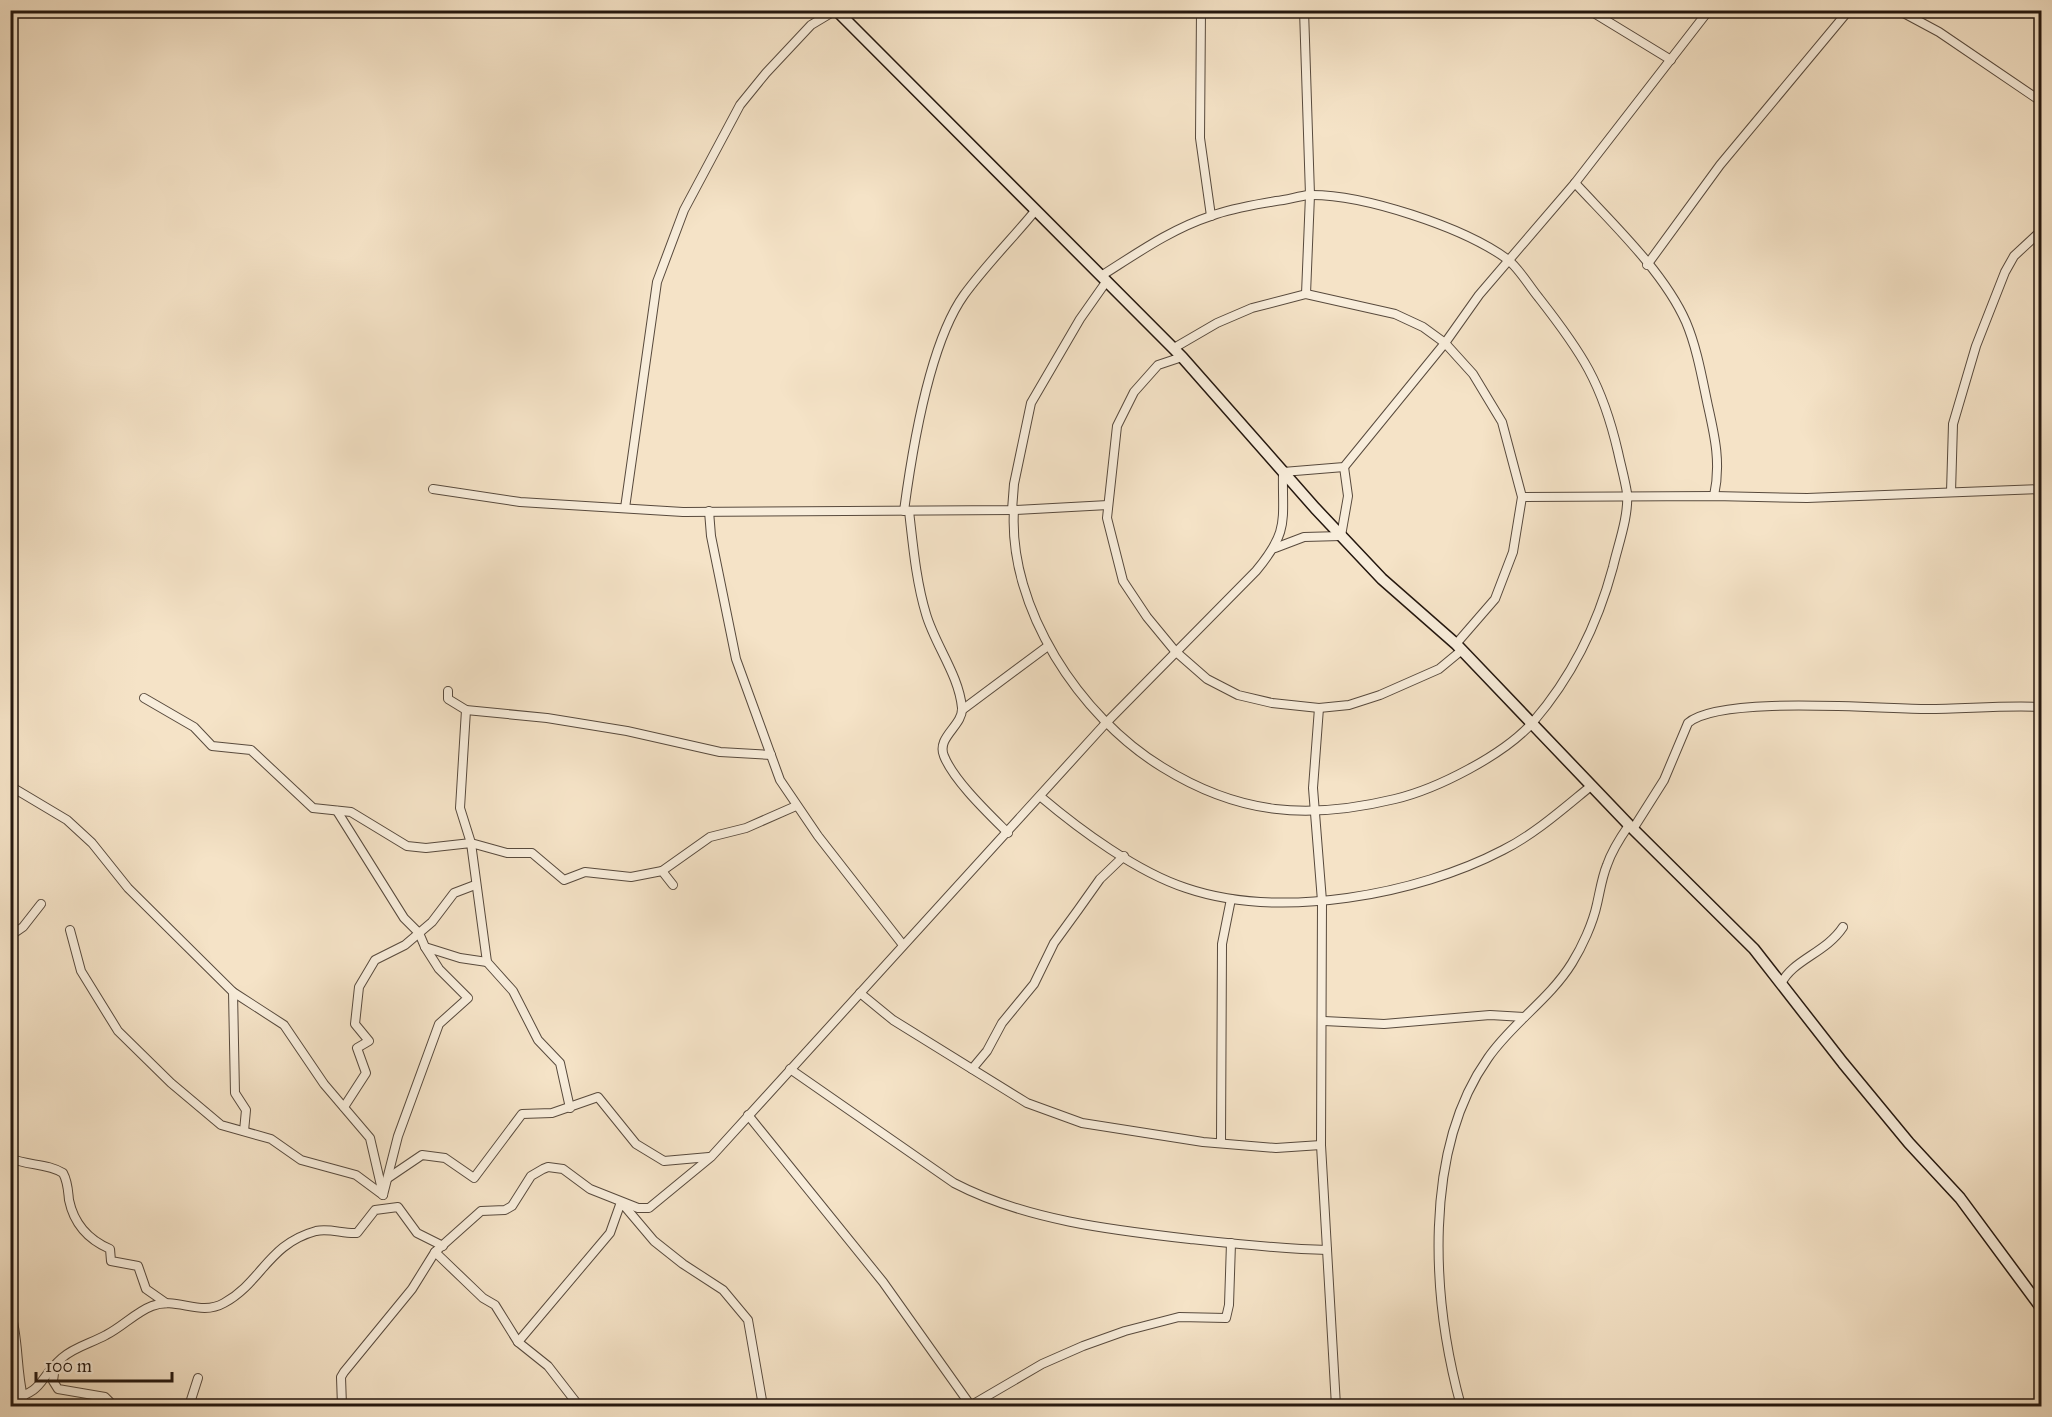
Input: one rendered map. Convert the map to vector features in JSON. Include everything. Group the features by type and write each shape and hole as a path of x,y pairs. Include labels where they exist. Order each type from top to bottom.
{"street":[{"path":"625,508 657,282 684,210 740,105 811,25 836,10 1174,348 1283,472 1382,579 1459,647 1631,827 1754,948 1909,1143 1960,1198 2042,1309"},
{"path":"1201,10 1200,138 1211,216"},
{"path":"1304,10 1310,195 1306,294"},
{"path":"1589,10 1671,60"},
{"path":"1341,536 1348,496 1344,468 1445,343 1479,295 1575,183 1709,10"},
{"path":"1647,265 1720,165 1849,10"},
{"path":"1898,10 1939,32 2042,102"},
{"path":"1575,183 1668,291 1686,322 1699,364 1719,471 1714,496"},
{"path":"1310,195 1368,203 1416,215 1464,235 1510,261 1568,335 1594,376 1608,410 1628,498 1602,607 1575,662 1533,722 1462,773 1421,793 1377,803 1289,812 1258,808 1203,789 1134,750 1106,724 1082,696 1048,646 1035,617 1013,534 1013,510 1014,484 1031,403 1104,279 1148,247 1211,216 1310,195"},
{"path":"1008,833 966,787 948,764 943,753 942,744 957,723 962,710 959,694 926,615 907,511 913,449 942,340 963,296 1035,211"},
{"path":"1951,492 1953,424 1976,346 2005,272 2014,256 2042,230"},
{"path":"1174,348 1217,323 1252,308 1306,294 1395,314 1423,327 1445,343 1473,374 1502,422 1522,497 1513,552 1495,599 1459,647 1438,669 1380,695 1349,705 1319,708 1272,703 1238,695 1207,679 1175,651 1147,617 1123,581 1112,544 1108,505 1117,426 1134,392 1158,365 1182,357"},
{"path":"1283,472 1344,468"},
{"path":"342,1407 344,1372 412,1289 435,1252 481,1211 505,1210 512,1206 531,1176 548,1167 563,1169 590,1189 638,1208 649,1208 711,1157 1106,724 1175,651 1220,609 1275,548 1283,526 1283,472"},
{"path":"433,489 520,502 625,508 651,512 1013,510 1108,505"},
{"path":"1522,497 1807,498 2042,489"},
{"path":"709,511 711,536 736,659 780,780 796,807 903,945"},
{"path":"1275,548 1304,537 1341,536"},
{"path":"962,710 1048,646"},
{"path":"448,691 448,699 466,710 547,718 627,731 720,752 771,755"},
{"path":"144,698 194,727 212,746 251,750 313,808 351,812 406,846 426,848 471,843 507,853 532,853 564,880 585,872 631,877 662,871 710,837 746,828 796,807"},
{"path":"1461,1407 1440,1282 1439,1251 1444,1169 1462,1106 1477,1074 1489,1056 1524,1017 1541,1003 1573,962 1597,907 1606,866 1616,844 1664,780 1688,723 1695,717 1706,714 1750,708 1856,704 1925,709 2042,707"},
{"path":"1319,708 1313,788 1322,901 1324,1021 1321,1145 1336,1407"},
{"path":"466,710 460,807 471,843 487,962 513,991 538,1040 560,1063 570,1108"},
{"path":"10,786 67,820 92,843 136,896 233,992 284,1025 344,1107 370,1138 383,1195"},
{"path":"1041,797 1067,819 1150,872 1186,888 1231,899 1266,904 1322,901 1402,888 1467,867 1528,835 1591,786"},
{"path":"337,811 404,918 419,933 439,969 468,998 439,1024 398,1136 383,1195"},
{"path":"972,1069 987,1051 1002,1023 1034,984 1054,943 1100,879 1124,856"},
{"path":"662,871 673,885"},
{"path":"344,1107 366,1073 357,1048 369,1041 355,1024 359,987 375,960 405,945 432,922 454,893 475,885"},
{"path":"1221,1142 1222,945 1231,899"},
{"path":"10,936 23,927 41,904"},
{"path":"1781,984 1785,974 1823,950 1843,927"},
{"path":"70,930 81,971 118,1031 171,1083 221,1125 272,1139 301,1160 356,1175 383,1195"},
{"path":"425,947 437,952 487,962"},
{"path":"233,992 235,1093 246,1110 244,1131"},
{"path":"860,993 893,1020 1027,1103 1082,1123 1126,1131 1276,1148 1321,1145"},
{"path":"1324,1021 1384,1024 1490,1015 1524,1017"},
{"path":"790,1069 954,1183 976,1195 1088,1225 1272,1248 1327,1250"},
{"path":"388,1178 423,1155 445,1158 474,1178 522,1114 552,1113 598,1097 636,1144 664,1161 711,1157"},
{"path":"748,1115 883,1282 971,1406 1042,1364 1114,1334 1179,1317 1226,1318 1229,1305 1232,1243"},
{"path":"10,1158 33,1165 48,1166 63,1173 72,1208 84,1231 101,1246 110,1249 109,1260 138,1266 141,1280 150,1294 168,1303 196,1309 214,1308 236,1295 283,1245 315,1232 327,1230 357,1233 375,1210 398,1207 417,1233 444,1246"},
{"path":"518,1342 610,1233 621,1202"},
{"path":"621,1202 654,1241 683,1264 723,1290 748,1320 763,1407"},
{"path":"435,1252 483,1299 495,1305 518,1342 548,1366 579,1407"},
{"path":"10,1400 35,1392 55,1365 73,1351 106,1335 152,1306 168,1303"},
{"path":"10,1310 15,1323 16,1357 22,1397"},
{"path":"55,1365 53,1381 58,1389 105,1397 114,1407"},
{"path":"189,1407 198,1378"}]}
